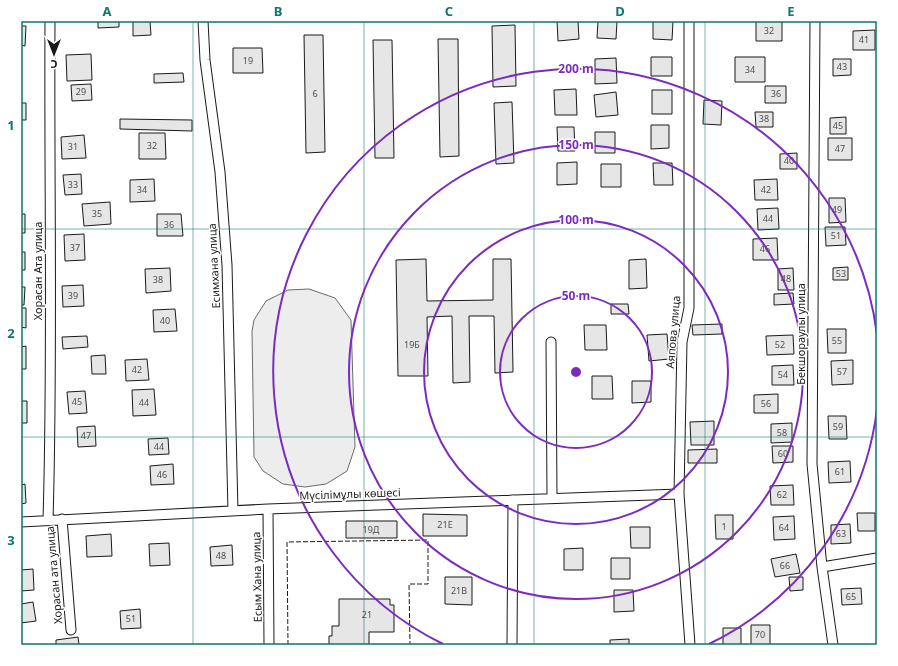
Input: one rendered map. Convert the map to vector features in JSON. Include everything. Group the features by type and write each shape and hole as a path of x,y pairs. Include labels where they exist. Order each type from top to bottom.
{"street":[{"name":"Хорасан Ата улица","path":"48,520 51,422 49,193 50,21"},
{"name":"Есимхана улица","path":"203,21 205,60 220,172 227,265 233,511"},
{"name":"Аяпова улица","path":"689,21 689,308 682,342 679,494 690,645"},
{"name":"Бекшораулы улица","path":"814,21 812,464 822,567 833,645"},
{"path":"551,342 552,498"},
{"name":"Мүсілімұлы көшесі","path":"21,522 268,509 679,494"},
{"path":"512,645 513,500"},
{"name":"Есым Хана улица","path":"268,509 269,645"},
{"name":"Хорасан ата улица","path":"62,519 71,630"},
{"path":"822,567 877,558"}],"shaded area":[{"path":"309,289 335,298 351,320 355,447 347,471 326,484 305,487 283,484 263,471 254,457 252,331 254,320 266,301 288,290"}],"building":[{"path":"98,21 119,21 119,27 98,28"},
{"path":"133,21 150,21 151,35 133,36"},
{"path":"557,21 578,21 579,39 558,41"},
{"path":"598,21 617,21 616,39 597,38"},
{"path":"653,21 673,21 672,40 653,39"},
{"path":"756,21 782,21 782,41 756,41"},
{"path":"515,25 516,86 493,87 492,26"},
{"path":"21,26 26,26 25,46 21,45"},
{"path":"875,30 875,50 853,50 853,31"},
{"path":"304,35 323,35 325,152 306,153"},
{"path":"438,39 458,39 459,156 440,157"},
{"path":"373,40 392,40 394,158 375,158"},
{"path":"233,48 262,48 263,73 233,73"},
{"path":"91,54 92,80 67,81 66,55"},
{"path":"651,57 672,57 672,76 651,76"},
{"path":"735,57 765,57 765,82 735,82"},
{"path":"616,58 617,83 595,84 595,59"},
{"path":"833,59 851,59 851,75 833,76"},
{"path":"183,73 184,82 154,83 154,74"},
{"path":"91,84 92,100 72,101 71,85"},
{"path":"765,86 786,86 786,103 765,103"},
{"path":"576,89 577,115 555,115 554,90"},
{"path":"652,90 672,90 672,114 652,114"},
{"path":"616,92 618,115 596,117 594,95"},
{"path":"704,100 722,101 721,125 703,124"},
{"path":"512,102 514,163 496,164 494,103"},
{"path":"21,103 26,103 26,120 21,120"},
{"path":"755,112 773,112 773,127 756,127"},
{"path":"846,117 846,134 830,134 830,118"},
{"path":"120,119 192,120 192,131 120,129"},
{"path":"651,125 669,125 669,148 651,149"},
{"path":"557,127 574,127 575,151 558,151"},
{"path":"595,132 615,132 615,153 595,153"},
{"path":"139,133 165,133 166,159 139,159"},
{"path":"84,135 86,158 62,159 61,137"},
{"path":"828,138 852,138 852,160 828,160"},
{"path":"797,153 797,169 780,169 780,154"},
{"path":"577,162 577,184 557,185 557,163"},
{"path":"653,163 672,163 673,185 654,185"},
{"path":"601,164 621,164 621,187 601,187"},
{"path":"81,174 82,194 65,195 63,175"},
{"path":"154,179 155,201 130,202 130,180"},
{"path":"777,179 778,200 755,200 754,180"},
{"path":"829,198 845,198 846,222 829,223"},
{"path":"110,202 111,224 84,226 82,204"},
{"path":"778,208 779,229 758,230 757,209"},
{"path":"21,214 25,214 25,233 21,233"},
{"path":"157,214 181,214 183,236 157,236"},
{"path":"825,227 845,227 846,245 826,246"},
{"path":"84,234 85,260 65,261 64,235"},
{"path":"777,238 778,260 753,260 753,239"},
{"path":"21,252 25,252 25,270 21,270"},
{"path":"426,259 427,301 493,300 493,259 511,259 513,372 495,373 494,316 469,316 470,382 453,383 452,316 427,317 428,376 398,376 396,260"},
{"path":"646,259 647,288 629,289 629,260"},
{"path":"848,267 848,280 833,280 833,268"},
{"path":"170,268 171,291 146,293 145,269"},
{"path":"793,268 794,290 778,290 778,269"},
{"path":"83,285 84,306 63,307 62,286"},
{"path":"21,287 25,287 24,305 21,305"},
{"path":"793,293 794,304 774,305 774,294"},
{"path":"611,304 628,304 629,314 611,314"},
{"path":"21,308 26,308 26,328 21,327"},
{"path":"175,309 177,331 154,332 153,310"},
{"path":"722,324 722,334 693,335 692,325"},
{"path":"584,325 606,325 607,350 585,350"},
{"path":"827,329 846,329 846,353 828,353"},
{"path":"667,334 669,359 649,361 647,335"},
{"path":"793,335 794,354 767,355 766,336"},
{"path":"87,336 88,347 63,349 62,337"},
{"path":"26,346 26,369 21,369 21,347"},
{"path":"105,355 106,374 92,374 91,356"},
{"path":"147,359 149,380 126,381 125,360"},
{"path":"853,360 853,384 832,385 831,361"},
{"path":"793,365 794,385 772,385 772,366"},
{"path":"592,376 612,376 613,399 592,399"},
{"path":"632,381 651,381 651,402 632,403"},
{"path":"154,389 156,415 133,416 132,390"},
{"path":"85,391 87,413 69,414 67,392"},
{"path":"778,394 778,413 754,413 754,395"},
{"path":"21,401 27,401 27,423 21,423"},
{"path":"828,416 846,416 847,439 829,439"},
{"path":"714,421 714,445 691,445 690,422"},
{"path":"792,423 792,442 771,443 771,424"},
{"path":"95,426 96,446 78,447 77,427"},
{"path":"168,438 169,454 149,455 148,439"},
{"path":"772,446 793,446 793,462 773,463"},
{"path":"717,449 717,463 688,463 688,450"},
{"path":"850,461 851,482 829,483 828,462"},
{"path":"173,464 174,484 151,485 150,466"},
{"path":"25,484 26,503 21,504 21,485"},
{"path":"793,485 794,505 771,505 770,486"},
{"path":"857,513 875,513 875,531 858,531"},
{"path":"423,514 467,515 467,536 423,536"},
{"path":"715,515 733,515 733,539 716,539"},
{"path":"794,516 795,539 774,540 773,517"},
{"path":"346,521 397,521 397,538 346,538"},
{"path":"850,524 851,543 831,544 831,525"},
{"path":"630,527 650,527 650,548 631,548"},
{"path":"111,534 112,556 87,557 86,536"},
{"path":"169,543 170,565 150,566 149,544"},
{"path":"232,545 233,565 211,566 210,547"},
{"path":"583,548 583,570 564,570 564,549"},
{"path":"796,554 800,573 775,577 771,559"},
{"path":"611,558 630,558 630,579 611,579"},
{"path":"33,569 34,590 21,591 21,570"},
{"path":"445,577 472,577 472,605 445,604"},
{"path":"789,577 803,577 803,590 790,591"},
{"path":"861,588 862,604 842,605 841,589"},
{"path":"614,590 633,590 634,611 614,612"},
{"path":"339,599 390,599 390,605 394,605 394,632 369,632 369,645 329,645 329,636 332,636 332,626 339,626"},
{"path":"33,602 36,621 21,623 21,604"},
{"path":"140,609 141,628 121,629 120,611"},
{"path":"751,625 770,625 770,645 751,645"},
{"path":"723,628 741,628 741,645 723,645"},
{"path":"78,637 79,645 56,645 56,640"},
{"path":"629,639 629,645 610,645 610,640"}],"fence":[{"path":"288,645 287,542 428,540 428,584 409,584 410,645"}]}
